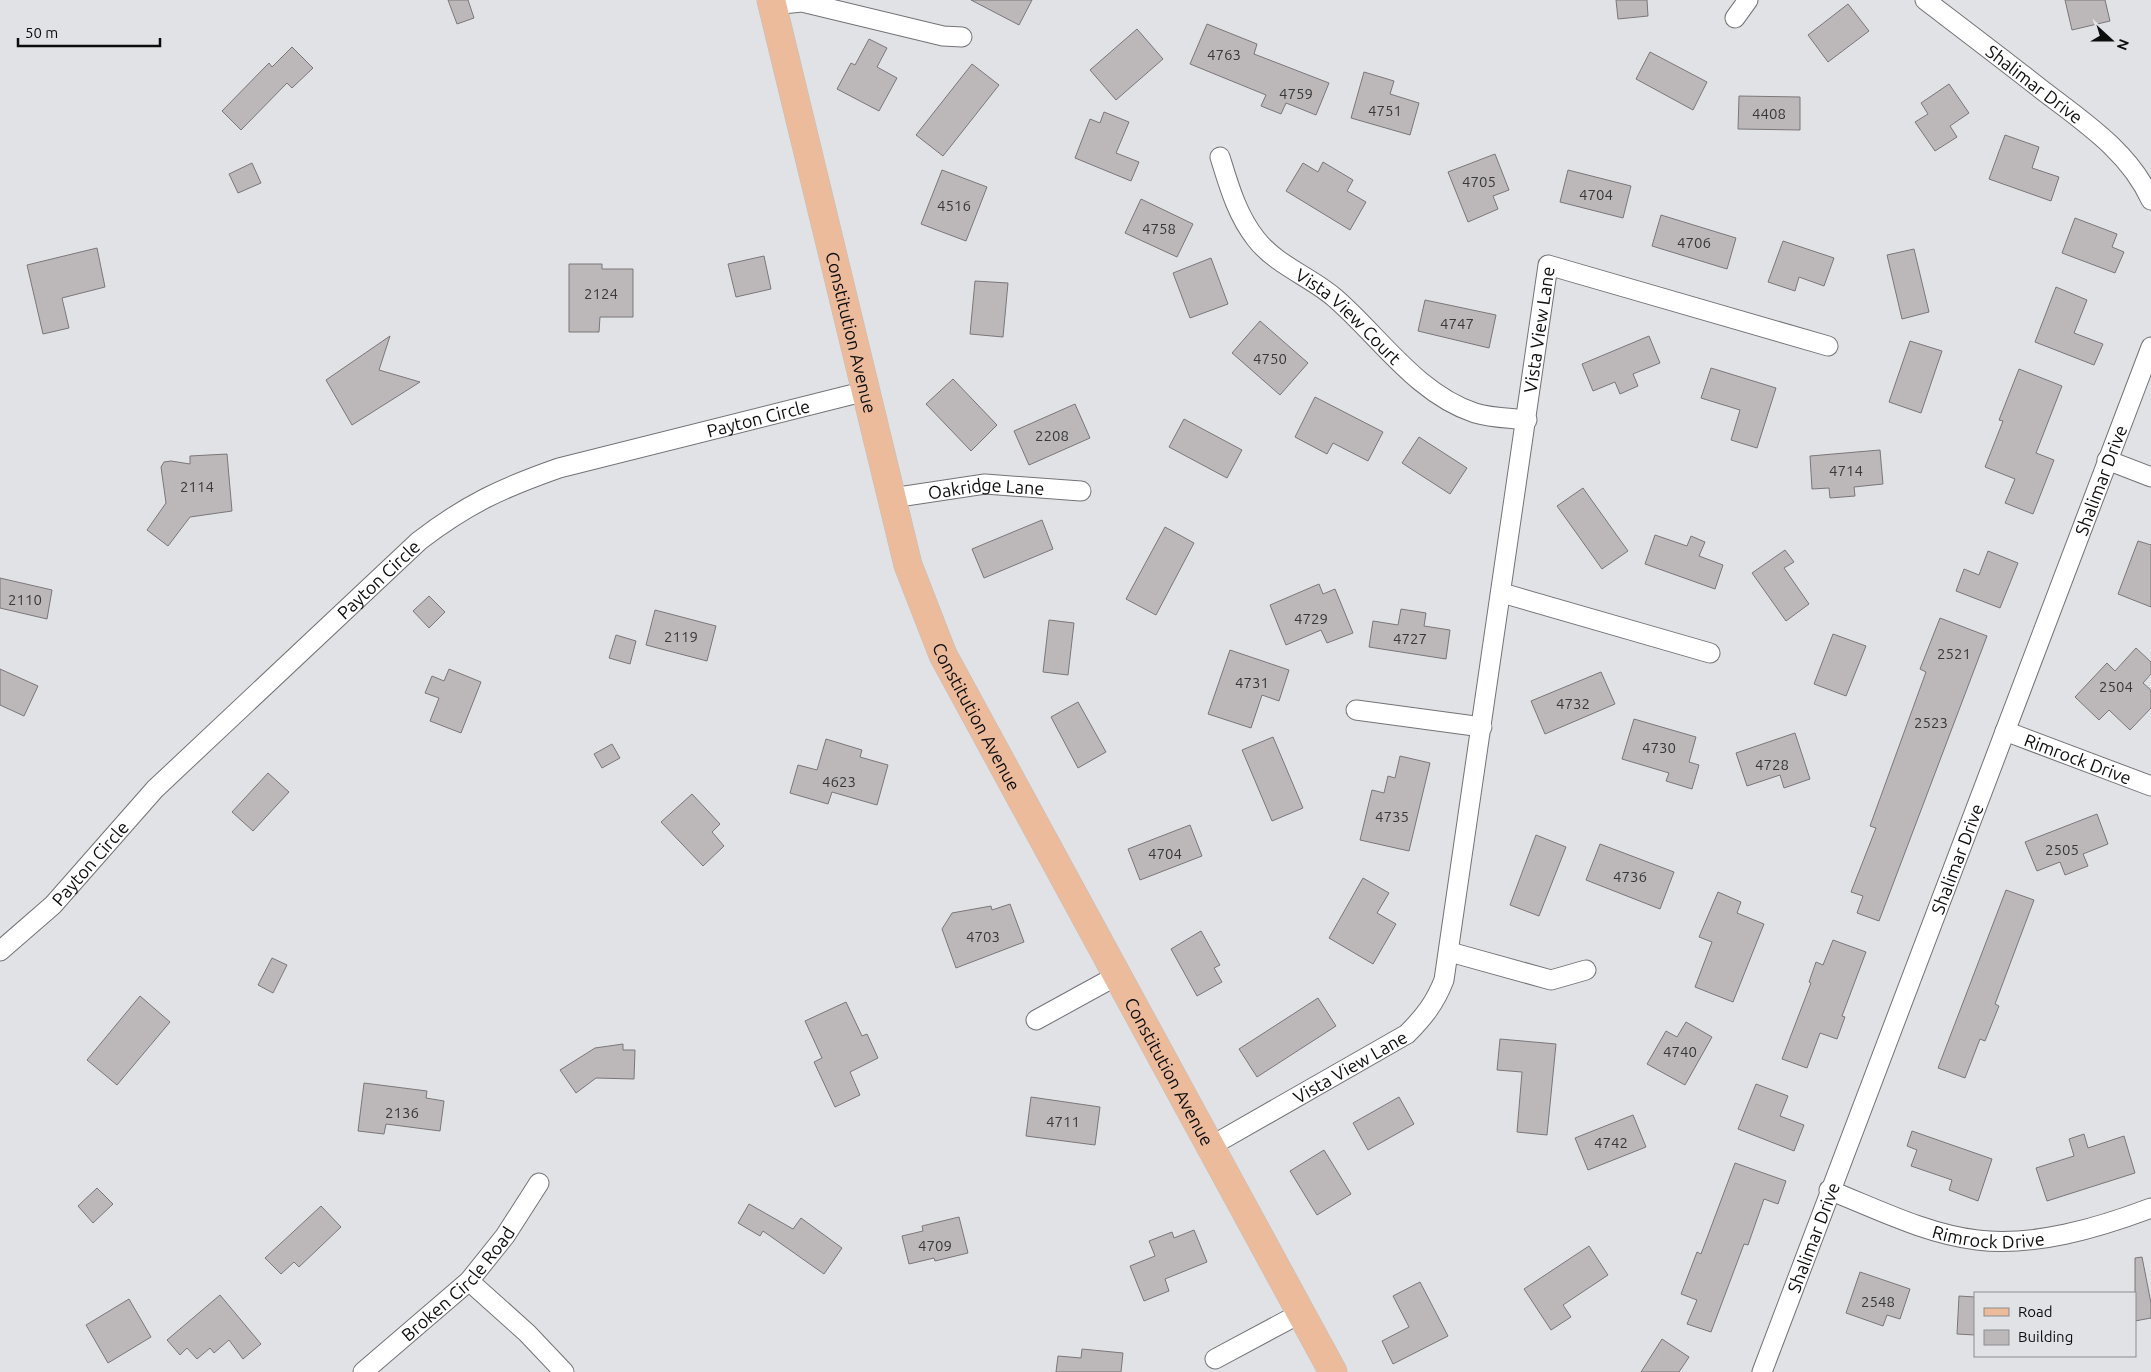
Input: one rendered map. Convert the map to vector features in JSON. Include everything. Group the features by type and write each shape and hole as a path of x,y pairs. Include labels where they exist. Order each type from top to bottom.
{"main road":[{"name":"Constitution Avenue","path":"771,2 908,565 943,655 1333,1372"}],"street":[{"path":"1735,18 1748,0"},
{"name":"Shalimar Drive","path":"1925,0 2094,130 2130,164 2144,183 2151,200"},
{"path":"771,2 802,2 943,36 962,37"},
{"name":"Vista View Court","path":"1220,157 1242,220 1257,241 1274,257 1310,279 1336,298 1419,379 1442,396 1476,413 1527,420"},
{"name":"Vista View Lane","path":"1211,1146 1407,1034 1425,1017 1437,999 1444,980 1450,952 1548,265 1828,346"},
{"name":"Shalimar Drive","path":"1762,1372 1829,1190 2151,347"},
{"name":"Payton Circle","path":"0,951 53,905 156,789 419,541 448,518 475,501 515,483 559,468 866,391"},
{"path":"2107,460 2151,476"},
{"name":"Oakridge Lane","path":"892,498 985,484 1081,491"},
{"path":"1502,593 1710,653"},
{"path":"1356,710 1482,727"},
{"name":"Rimrock Drive","path":"2005,732 2151,786"},
{"path":"1450,952 1550,980 1586,970"},
{"path":"1036,1020 1118,975"},
{"name":"Broken Circle Road","path":"363,1372 469,1281 505,1236 539,1183"},
{"name":"Rimrock Drive","path":"1829,1190 1931,1230 1977,1240 2008,1241 2036,1238 2092,1226 2151,1208"},
{"path":"469,1281 527,1333 564,1372"},
{"path":"1215,1359 1301,1313"}],"building":[{"path":"448,0 468,0 474,18 457,24"},
{"path":"971,0 1032,0 1019,25"},
{"path":"1616,0 1647,0 1648,16 1618,19"},
{"path":"2065,0 2105,0 2110,21 2072,30"},
{"path":"1848,4 1869,31 1828,62 1808,35"},
{"path":"1207,24 1257,44 1254,54 1329,83 1316,115 1286,103 1281,114 1261,106 1266,95 1190,64"},
{"path":"1137,29 1163,59 1116,100 1090,70"},
{"path":"869,39 887,48 877,67 897,78 879,111 837,89 851,63 855,65"},
{"path":"292,47 313,68 292,88 287,83 241,130 222,111 269,63 272,67"},
{"path":"1650,52 1707,82 1693,110 1636,79"},
{"path":"972,64 999,85 943,156 916,135"},
{"path":"1364,72 1394,81 1390,94 1419,103 1410,135 1351,118"},
{"path":"1949,84 1969,113 1950,126 1957,137 1935,151 1915,122 1928,114 1921,103"},
{"path":"1739,96 1800,97 1800,130 1738,129"},
{"path":"1104,112 1129,122 1116,153 1139,162 1131,181 1075,158 1090,119 1100,123"},
{"path":"2005,135 2039,147 2032,168 2059,177 2051,201 1989,179"},
{"path":"1495,154 1509,190 1493,196 1498,209 1468,222 1448,172"},
{"path":"1323,162 1353,180 1347,191 1366,202 1350,230 1286,191 1303,163 1318,172"},
{"path":"252,163 261,183 238,193 229,174"},
{"path":"942,170 987,187 966,241 921,224"},
{"path":"1568,170 1631,186 1623,218 1560,202"},
{"path":"1141,199 1193,224 1177,257 1125,233"},
{"path":"1661,215 1736,238 1727,269 1652,246"},
{"path":"2075,218 2117,234 2112,247 2124,252 2115,273 2062,253"},
{"path":"1783,241 1834,258 1824,286 1799,277 1795,291 1768,282"},
{"path":"97,248 105,287 62,298 69,328 43,334 27,265"},
{"path":"1914,249 1929,312 1902,319 1887,255"},
{"path":"764,256 771,289 736,297 728,264"},
{"path":"1211,258 1228,304 1190,318 1173,273"},
{"path":"569,264 602,264 602,269 633,269 633,317 600,317 599,332 569,332"},
{"path":"975,281 1008,283 1003,337 970,334"},
{"path":"2056,287 2087,300 2074,333 2103,344 2094,365 2035,342"},
{"path":"1425,300 1496,315 1489,348 1418,331"},
{"path":"1260,321 1308,363 1280,395 1232,353"},
{"path":"390,336 379,370 420,382 352,425 326,380"},
{"path":"1649,336 1660,363 1633,374 1638,386 1620,394 1615,382 1593,391 1582,364"},
{"path":"1910,341 1942,351 1921,413 1889,402"},
{"path":"1711,368 1776,388 1757,448 1731,440 1740,410 1701,398"},
{"path":"2019,369 2062,386 2036,453 2054,460 2033,514 2005,503 2015,479 1985,467 2003,421 1999,420"},
{"path":"953,379 997,425 971,451 926,404"},
{"path":"1315,397 1383,432 1368,461 1333,443 1327,454 1295,437"},
{"path":"1075,404 1090,438 1029,465 1014,431"},
{"path":"1184,419 1242,450 1227,478 1169,447"},
{"path":"1419,437 1467,468 1450,494 1402,463"},
{"path":"1880,450 1883,484 1854,487 1855,496 1830,498 1829,488 1812,489 1810,456"},
{"path":"227,454 232,511 190,517 168,546 147,530 166,503 161,467 164,462 171,461 190,464 190,456"},
{"path":"1583,488 1628,551 1602,569 1557,506"},
{"path":"1042,520 1053,549 984,578 972,549"},
{"path":"1165,527 1194,543 1156,615 1126,599"},
{"path":"1655,535 1687,546 1691,536 1705,542 1699,556 1723,565 1715,589 1645,564"},
{"path":"2138,541 2151,545 2151,607 2118,594"},
{"path":"1785,550 1794,562 1784,568 1809,604 1786,621 1752,573"},
{"path":"1988,551 2018,563 2000,608 1956,591 1964,569 1979,575"},
{"path":"0,578 52,590 47,619 0,608"},
{"path":"1319,584 1323,594 1335,589 1353,633 1327,643 1321,630 1286,645 1270,605"},
{"path":"429,596 445,612 429,628 413,611"},
{"path":"1401,609 1426,613 1424,626 1450,630 1446,659 1369,647 1373,621 1398,625"},
{"path":"655,610 716,626 707,661 646,645"},
{"path":"1940,618 1987,636 1879,921 1857,913 1863,896 1851,892 1876,828 1870,826 1926,672 1920,669"},
{"path":"1049,620 1074,623 1068,675 1043,672"},
{"path":"1833,634 1866,646 1846,696 1814,684"},
{"path":"616,635 636,641 630,664 609,658"},
{"path":"2136,648 2151,662 2151,674 2143,683 2151,690 2151,708 2130,730 2109,710 2099,720 2075,697 2107,663 2115,671"},
{"path":"1230,650 1289,670 1279,701 1262,695 1251,728 1208,714"},
{"path":"0,669 38,686 24,716 0,705"},
{"path":"449,669 481,682 461,733 430,721 439,698 425,693 432,676 444,681"},
{"path":"1601,672 1615,704 1545,734 1531,701"},
{"path":"1078,702 1106,752 1078,768 1051,717"},
{"path":"1634,719 1696,737 1689,762 1699,765 1692,789 1666,781 1669,773 1622,759"},
{"path":"1795,733 1810,779 1784,788 1780,775 1747,786 1736,753"},
{"path":"1273,737 1303,808 1272,821 1242,750"},
{"path":"826,739 862,750 860,757 888,765 877,805 832,792 828,804 790,793 798,765 817,770"},
{"path":"612,744 620,758 602,768 594,754"},
{"path":"1400,756 1430,763 1409,851 1360,840 1372,790 1384,793 1388,776 1395,778"},
{"path":"268,773 289,792 253,831 232,812"},
{"path":"692,794 720,824 712,832 724,846 703,866 661,822"},
{"path":"2097,814 2108,844 2083,854 2088,866 2065,875 2060,862 2037,871 2025,842"},
{"path":"1190,825 1202,856 1140,880 1128,849"},
{"path":"1536,835 1566,847 1539,916 1510,905"},
{"path":"1600,844 1674,872 1660,909 1586,880"},
{"path":"1363,878 1389,893 1377,913 1396,924 1373,964 1329,938"},
{"path":"2006,890 2034,900 1995,1004 1999,1006 1985,1041 1980,1039 1965,1078 1938,1068"},
{"path":"1718,892 1741,902 1737,913 1764,924 1733,1002 1695,987 1712,942 1699,937"},
{"path":"1010,904 1024,942 956,968 942,929 952,913 991,906 992,910"},
{"path":"1201,931 1220,965 1214,968 1222,982 1197,996 1171,949"},
{"path":"1833,940 1866,952 1842,1016 1845,1017 1837,1039 1820,1033 1807,1068 1782,1059 1811,983 1809,982 1816,962 1823,965"},
{"path":"272,958 287,965 273,993 258,985"},
{"path":"140,996 170,1022 117,1085 87,1060"},
{"path":"1318,998 1336,1026 1257,1077 1239,1049"},
{"path":"846,1002 862,1036 867,1034 878,1058 850,1072 860,1095 835,1107 814,1062 822,1058 805,1021"},
{"path":"1686,1022 1712,1037 1685,1085 1647,1064 1666,1031 1677,1037"},
{"path":"1500,1039 1556,1044 1547,1135 1517,1132 1522,1072 1497,1070"},
{"path":"623,1044 623,1050 635,1050 634,1079 596,1078 576,1093 560,1070 595,1048"},
{"path":"364,1083 427,1091 426,1098 444,1101 440,1131 386,1124 384,1134 358,1131"},
{"path":"1756,1084 1788,1096 1780,1116 1804,1125 1794,1151 1738,1129"},
{"path":"1031,1097 1100,1107 1095,1145 1026,1136"},
{"path":"1399,1097 1414,1124 1368,1150 1353,1123"},
{"path":"1633,1115 1646,1147 1588,1170 1575,1138"},
{"path":"1912,1131 1992,1159 1978,1201 1949,1190 1952,1180 1911,1166 1917,1150 1907,1146"},
{"path":"2084,1134 2088,1148 2124,1136 2135,1173 2047,1201 2036,1168 2074,1156 2069,1139"},
{"path":"1324,1150 1351,1194 1317,1215 1290,1171"},
{"path":"1735,1163 1786,1181 1778,1204 1764,1199 1748,1245 1744,1244 1711,1332 1687,1324 1697,1300 1681,1294 1697,1252 1701,1254"},
{"path":"97,1188 113,1204 93,1223 78,1206"},
{"path":"749,1204 793,1229 801,1218 842,1248 824,1274 763,1231 760,1236 738,1223"},
{"path":"321,1206 341,1227 299,1267 294,1262 281,1274 265,1258"},
{"path":"959,1217 968,1253 935,1261 934,1258 909,1264 902,1236 923,1231 922,1226"},
{"path":"1194,1230 1207,1262 1165,1279 1169,1291 1144,1301 1130,1266 1155,1256 1149,1241 1172,1232 1174,1238"},
{"path":"1589,1246 1608,1275 1563,1305 1571,1317 1551,1330 1524,1289"},
{"path":"2142,1257 2151,1303 2151,1318 2136,1321 2135,1292 2135,1258"},
{"path":"1860,1272 1910,1289 1900,1319 1887,1315 1883,1326 1846,1313"},
{"path":"1420,1282 1448,1336 1393,1364 1382,1341 1409,1327 1393,1296"},
{"path":"220,1295 261,1344 243,1359 229,1340 214,1353 210,1348 197,1359 187,1348 180,1355 167,1340"},
{"path":"1959,1296 1974,1297 1974,1335 1957,1334"},
{"path":"129,1299 151,1337 108,1363 86,1325"},
{"path":"1662,1339 1689,1357 1679,1372 1641,1372"},
{"path":"1082,1349 1123,1353 1121,1372 1056,1372 1058,1356 1081,1358"}]}
